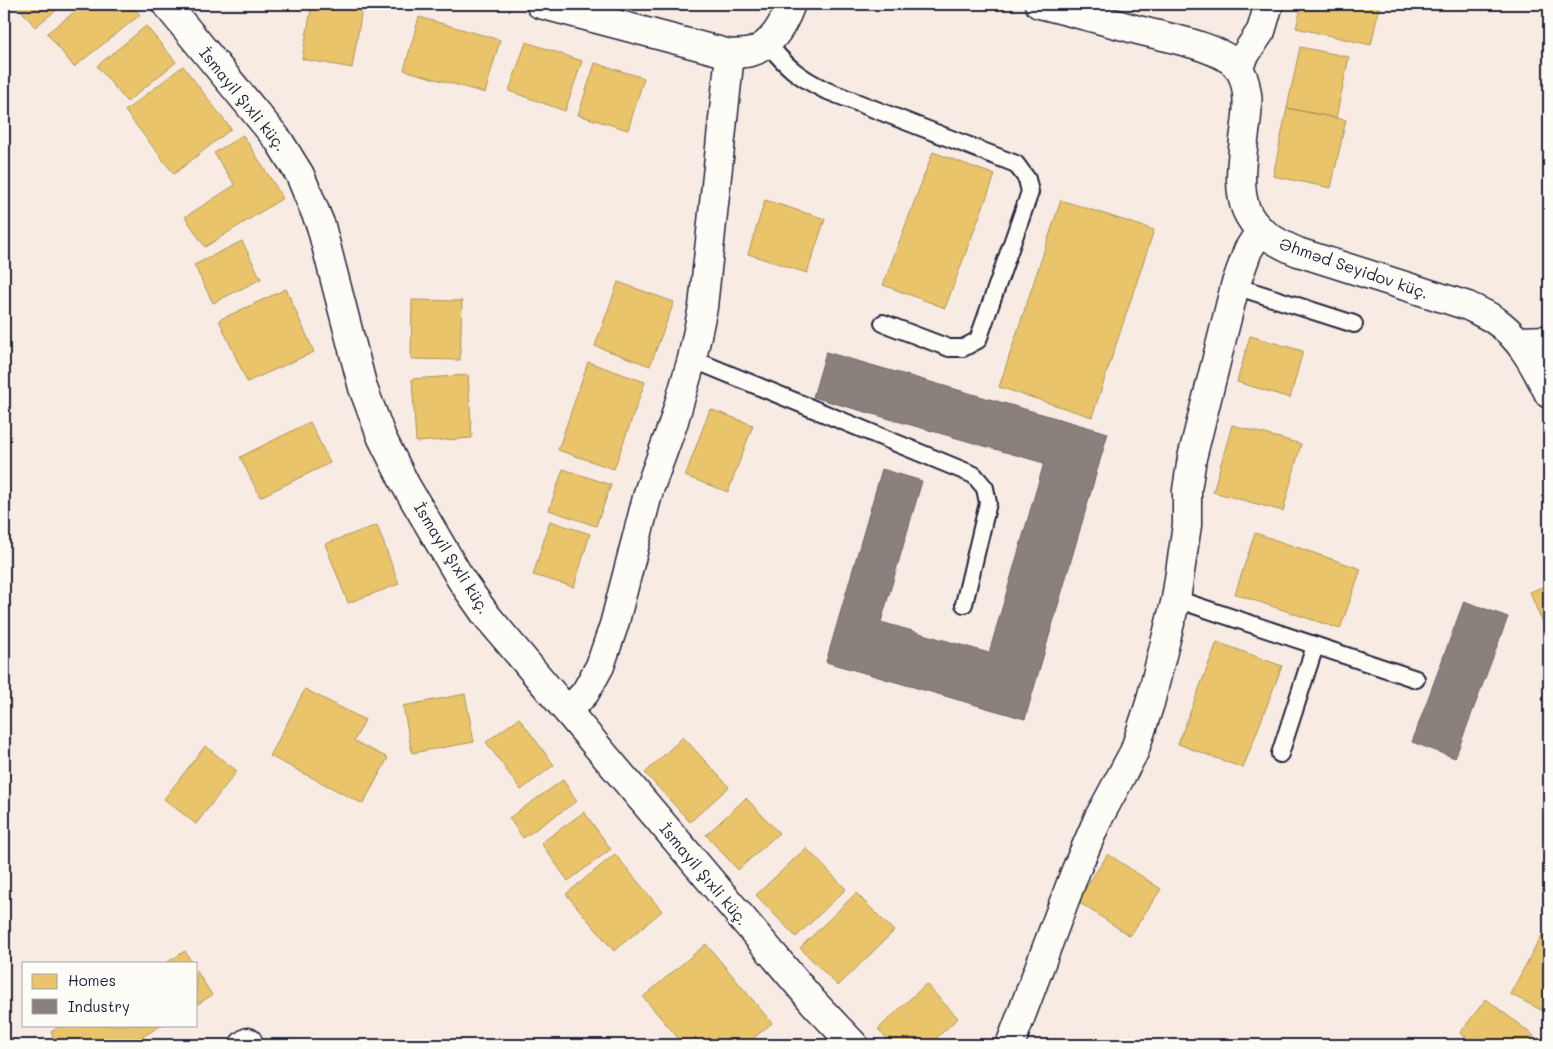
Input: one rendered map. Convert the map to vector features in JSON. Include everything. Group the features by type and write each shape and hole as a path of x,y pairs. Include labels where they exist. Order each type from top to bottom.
{"street":[{"name":"İsmayil Şıxli küç.","path":"166,4 279,141 300,175 320,226 364,388 382,438 405,484 462,581 486,615 814,1003 854,1045"},
{"path":"540,4 730,54 751,52 773,36 791,4"},
{"path":"1039,4 1190,44 1220,54 1237,67 1261,31 1269,4"},
{"path":"568,711 585,693 600,666 614,625 649,490 673,424 692,359 703,307 730,54"},
{"name":"Əhməd Seyidov küç.","path":"1237,67 1246,86 1249,107 1242,162 1242,191 1246,213 1260,231 1276,243 1298,252 1468,306 1493,319 1518,341 1535,366 1549,394"},
{"path":"1010,1045 1076,870 1098,819 1134,752 1150,703 1176,599 1187,525 1187,490 1192,458 1235,286 1248,250 1260,231"},
{"path":"1518,341 1549,340"}],"lane":[{"path":"773,36 787,66 804,79 825,90 1016,164 1026,179 1030,192 978,340 963,348 949,348 883,323"},
{"path":"1235,286 1354,324"},
{"path":"692,359 974,475 986,488 988,503 964,604"},
{"path":"1176,599 1416,680"},
{"path":"1280,754 1315,646"}],"building: Homes":[{"path":"16,4 64,4 35,27"},
{"path":"85,4 131,4 140,15 74,67 47,33"},
{"path":"312,4 363,4 352,68 302,59"},
{"path":"1302,4 1380,4 1371,45 1296,28"},
{"path":"419,17 500,40 485,93 404,70"},
{"path":"146,26 176,62 127,102 97,66"},
{"path":"526,42 582,61 565,111 509,91"},
{"path":"1300,47 1349,57 1336,118 1287,108"},
{"path":"595,63 644,78 628,130 578,115"},
{"path":"183,66 231,129 174,174 125,111"},
{"path":"1287,108 1346,120 1331,188 1273,176"},
{"path":"243,135 283,198 205,247 185,217 235,185 214,153"},
{"path":"933,152 995,175 945,308 883,285"},
{"path":"765,200 825,219 807,273 748,254"},
{"path":"1061,200 1154,230 1092,417 999,387"},
{"path":"242,241 261,279 213,303 194,265"},
{"path":"618,282 674,302 650,366 595,346"},
{"path":"286,289 314,352 247,382 219,320"},
{"path":"412,300 462,301 460,360 411,359"},
{"path":"1250,336 1303,351 1290,398 1237,382"},
{"path":"588,362 645,382 614,469 558,450"},
{"path":"468,375 472,438 416,442 412,379"},
{"path":"710,409 753,425 728,492 685,476"},
{"path":"310,422 330,463 260,497 240,457"},
{"path":"1232,425 1301,444 1283,511 1213,492"},
{"path":"563,469 611,485 596,526 549,510"},
{"path":"550,521 590,534 574,587 533,575"},
{"path":"377,525 399,584 348,603 325,544"},
{"path":"1255,533 1361,569 1340,629 1235,594"},
{"path":"1549,584 1549,640 1530,592"},
{"path":"1217,642 1282,666 1243,768 1178,744"},
{"path":"305,689 365,720 354,741 388,758 363,804 270,756"},
{"path":"465,694 474,742 412,753 403,706"},
{"path":"519,718 554,765 521,790 486,742"},
{"path":"683,737 729,787 690,822 645,773"},
{"path":"205,746 237,771 196,824 164,799"},
{"path":"563,780 577,801 523,838 509,818"},
{"path":"746,798 779,833 738,870 706,835"},
{"path":"584,812 611,849 568,881 541,843"},
{"path":"806,848 846,889 796,937 756,895"},
{"path":"615,854 662,911 614,951 566,894"},
{"path":"1108,854 1161,889 1130,936 1077,901"},
{"path":"856,893 894,931 838,986 800,948"},
{"path":"1542,935 1549,939 1549,1014 1510,994"},
{"path":"706,944 772,1023 745,1045 684,1045 643,997"},
{"path":"185,951 191,962 168,962"},
{"path":"198,973 212,995 198,1004"},
{"path":"926,984 958,1018 929,1045 893,1045 878,1029"},
{"path":"1486,999 1534,1036 1527,1045 1476,1045 1460,1033"},
{"path":"60,1026 160,1026 129,1045 58,1045 51,1032"}],"building: Industry":[{"path":"826,352 1108,433 1025,719 826,662 882,469 922,481 881,622 989,653 1044,463 813,397"},
{"path":"1464,601 1508,617 1455,758 1412,742"}]}
